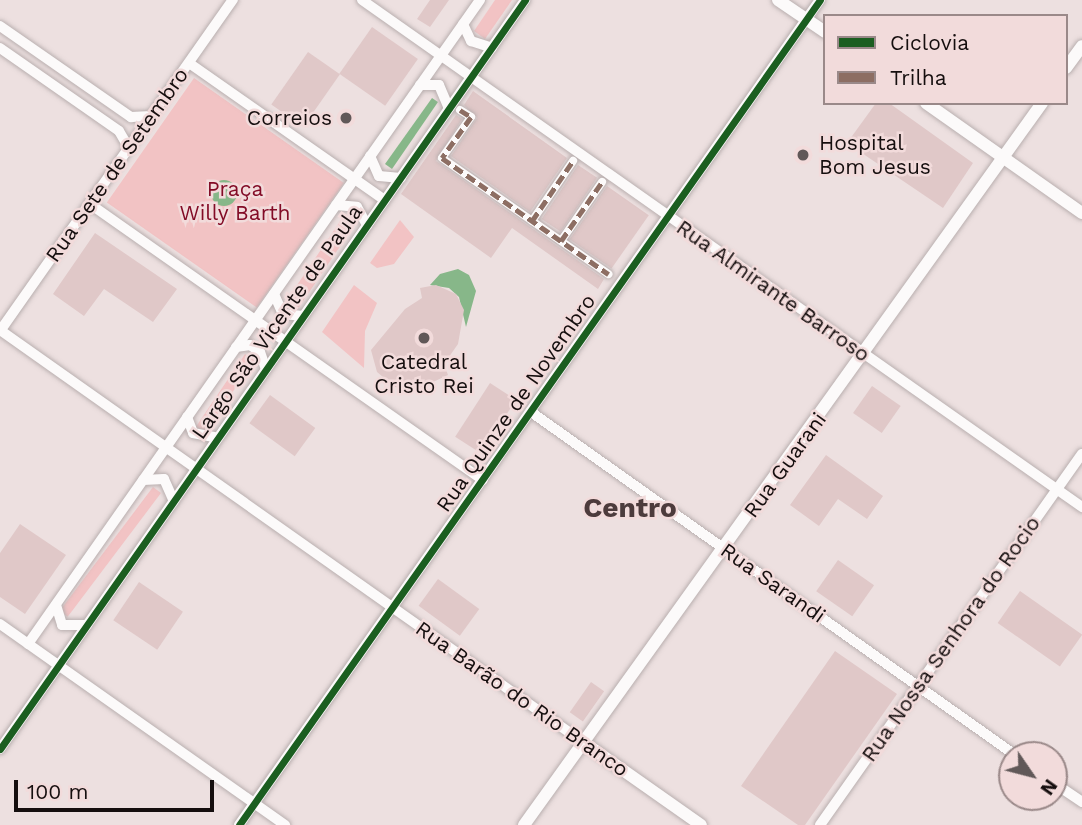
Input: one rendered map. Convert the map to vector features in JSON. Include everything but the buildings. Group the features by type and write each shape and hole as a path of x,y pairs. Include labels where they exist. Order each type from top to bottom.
{"street":[{"name":"Rua Sete de Setembro","path":"0,331 233,0"},
{"name":"Rua Almirante Barroso","path":"362,0 1082,507"},
{"name":"Largo São Vicente de Paula","path":"28,643 480,0"},
{"name":"Largo São Vicente de Paula","path":"0,749 385,200 455,109 471,77 525,0"},
{"path":"778,0 823,31"},
{"name":"Rua Quinze de Novembro","path":"239,825 820,0"},
{"path":"463,24 471,41 492,48"},
{"path":"0,26 122,111 140,119 151,116"},
{"path":"1068,65 1082,46"},
{"path":"0,48 112,126 129,148"},
{"path":"189,63 385,200"},
{"path":"420,86 443,88 455,109 471,117 442,158 608,274"},
{"path":"929,105 1082,213"},
{"name":"Rua Guarani","path":"524,825 864,356 1041,105"},
{"path":"112,126 121,119 122,111"},
{"path":"370,156 379,176 401,178"},
{"path":"532,221 573,161"},
{"path":"561,241 602,182"},
{"path":"90,204 483,480"},
{"name":"Largo São Vicente de Paula","path":"336,205 357,207 367,226"},
{"name":"Largo São Vicente de Paula","path":"274,294 283,314 303,316"},
{"name":"Rua Barão do Rio Branco","path":"0,331 701,825"},
{"name":"Largo São Vicente de Paula","path":"236,347 257,349 266,369"},
{"name":"Rua Sarandi","path":"531,412 998,743"},
{"name":"Largo São Vicente de Paula","path":"187,417 193,433 218,438"},
{"name":"Rua Nossa Senhora do Rocio","path":"820,825 1082,454"},
{"path":"144,480 164,479 174,500"},
{"path":"56,605 62,625 87,625"},
{"path":"0,624 285,825"}],"green space":[{"path":"495,0 512,0 485,39 474,31"},
{"name":"Praça Willy Barth","path":"194,78 344,183 257,307 107,203"},
{"path":"345,214 357,222 296,311 285,304"},
{"path":"400,220 414,237 394,264 377,268 370,263"},
{"path":"354,285 377,303 365,331 364,368 322,332"},
{"path":"245,354 254,360 205,433 196,427"},
{"path":"153,487 161,493 68,617 60,611"}],"shaded area":[{"path":"432,98 438,102 392,169 385,164"},
{"path":"224,180 234,183 237,193 234,203 224,206 214,203 211,193 214,183"},
{"path":"458,269 469,275 476,291 466,327 459,297 449,288 430,285 440,274"}],"marked path":[{"path":"460,110 471,117 442,158 608,274"},
{"path":"532,221 573,161"},
{"path":"561,241 602,182"}],"cycle path":[{"path":"0,749 525,0"},
{"path":"239,825 820,0"}],"place":[{"name":"Correios","path":"346,118"},
{"name":"Hospital Bom Jesus","path":"803,155"},
{"name":"Catedral Cristo Rei","path":"424,338"}],"district":[{"name":"Centro","path":"630,508"}]}
